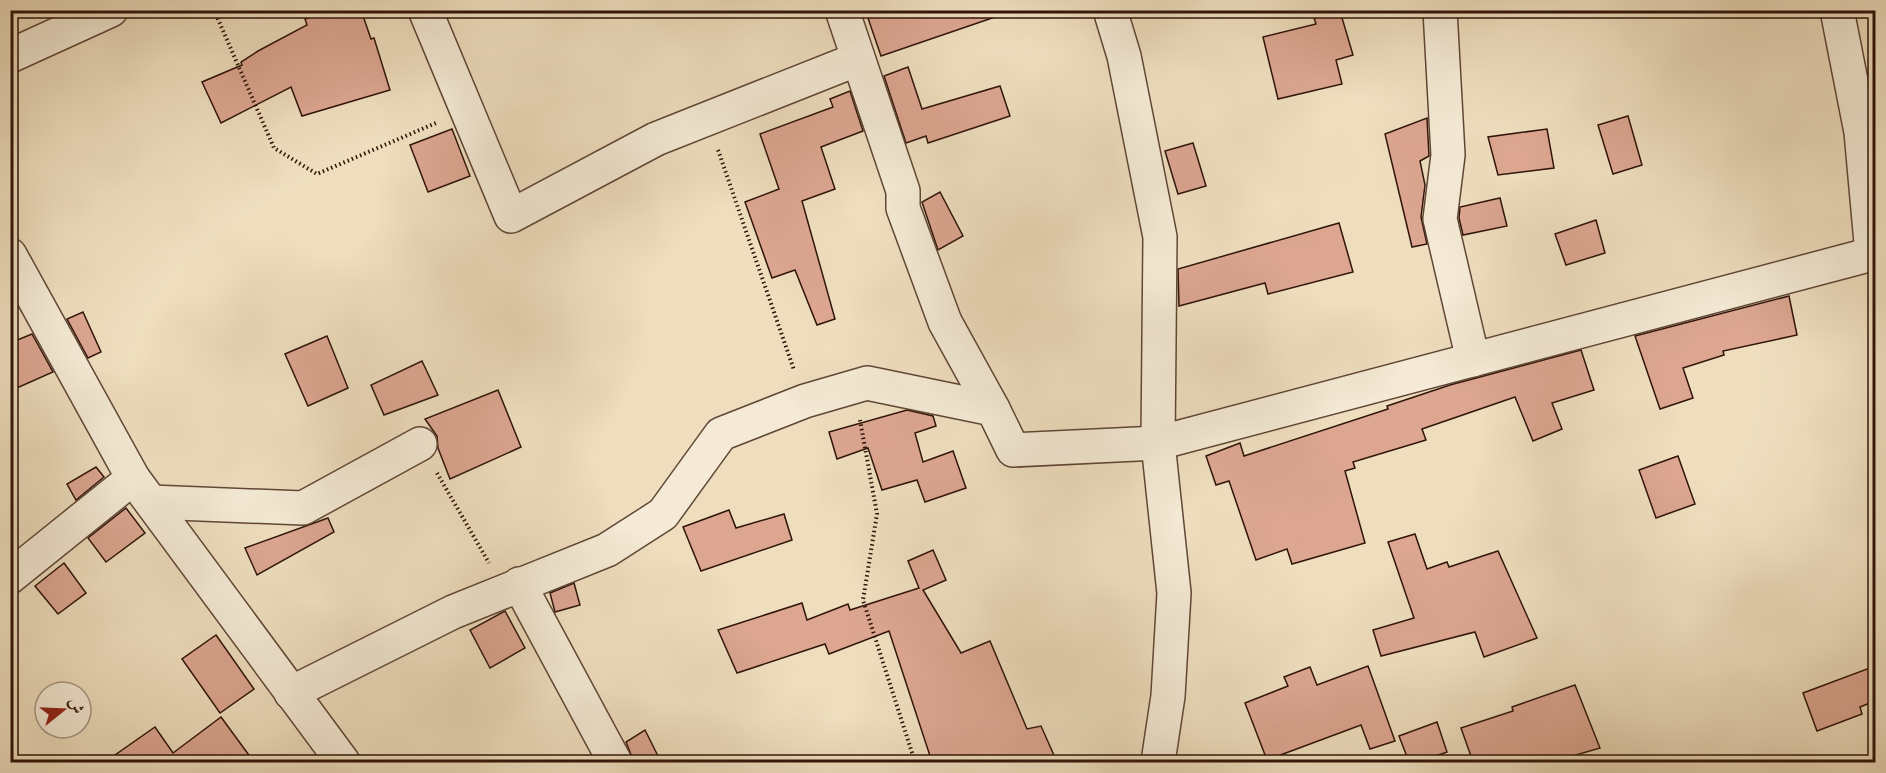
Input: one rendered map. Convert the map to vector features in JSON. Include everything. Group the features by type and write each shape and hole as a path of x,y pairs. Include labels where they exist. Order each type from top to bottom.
{"street":[{"path":"10,56 111,10"},
{"path":"425,10 465,111 511,216 656,138 858,59"},
{"path":"842,10 903,190 903,208 945,321 1013,450 1158,443 1872,254 1868,130 1837,10"},
{"path":"1110,10 1124,56 1160,237 1158,443 1174,593 1168,696 1158,762"},
{"path":"1440,10 1449,155 1440,219 1473,360"},
{"path":"10,255 142,490 343,762"},
{"path":"291,693 453,612 607,550 663,514 721,434 805,401 867,383 993,409"},
{"path":"10,577 142,490 303,507 420,444"},
{"path":"519,584 615,762"}],"path":[{"path":"214,10 274,147 317,174 465,111"},
{"path":"707,118 805,401"},
{"path":"855,387 877,513 863,600 915,762"},
{"path":"420,444 490,565 519,584"}],"building":[{"path":"333,10 361,10 371,39 374,38 390,90 302,116 291,87 221,123 202,82 242,65 241,62 258,51 307,25 305,19"},
{"path":"892,10 1000,10 1001,15 881,56 868,18"},
{"path":"1340,11 1353,55 1336,60 1342,84 1278,99 1263,37 1316,24 1314,18"},
{"path":"908,67 922,109 1000,86 1010,116 928,143 926,136 906,143 884,76"},
{"path":"850,91 863,131 821,147 835,189 802,201 835,319 817,325 795,270 772,278 745,202 779,189 760,134 833,107 830,99"},
{"path":"1628,116 1642,165 1613,174 1598,125"},
{"path":"1427,118 1429,156 1420,161 1425,185 1421,217 1427,244 1412,247 1385,134"},
{"path":"452,129 470,176 428,192 410,145"},
{"path":"1547,129 1554,168 1498,175 1488,137"},
{"path":"1193,143 1206,186 1178,194 1165,151"},
{"path":"940,192 963,236 938,250 922,202"},
{"path":"1500,198 1507,226 1463,235 1459,218 1460,207"},
{"path":"1596,220 1605,253 1566,265 1555,234"},
{"path":"1339,223 1353,272 1268,294 1265,283 1179,306 1178,269"},
{"path":"1789,296 1797,335 1723,351 1724,355 1683,368 1693,398 1660,409 1635,336"},
{"path":"83,312 101,352 88,358 67,319"},
{"path":"32,334 53,372 10,391 10,343"},
{"path":"327,336 348,388 308,406 285,354"},
{"path":"1581,350 1594,390 1552,403 1562,429 1533,441 1515,397 1422,429 1426,440 1353,462 1355,468 1345,471 1365,543 1292,564 1287,549 1256,560 1229,481 1216,485 1206,456 1240,443 1244,456 1388,409 1387,406 1450,385"},
{"path":"422,361 438,395 384,415 371,385"},
{"path":"498,390 521,447 450,479 438,448 437,436 425,419"},
{"path":"907,410 933,416 936,426 915,433 923,462 953,451 966,488 925,502 917,480 882,490 868,448 837,459 829,432"},
{"path":"1678,456 1695,504 1656,518 1639,470"},
{"path":"96,467 104,477 76,500 67,484"},
{"path":"126,508 145,533 106,562 88,538"},
{"path":"729,510 736,528 784,514 792,540 701,571 683,527"},
{"path":"328,518 334,532 257,575 245,548"},
{"path":"1415,534 1427,569 1447,562 1449,567 1498,551 1537,638 1484,657 1475,632 1381,656 1373,630 1414,618 1388,542"},
{"path":"933,550 946,580 923,590 961,653 990,641 1027,729 1041,726 1057,762 932,762 889,631 829,654 825,644 737,673 718,630 802,603 807,620 848,604 850,610 919,588 908,561"},
{"path":"64,563 86,593 58,614 35,586"},
{"path":"574,583 580,605 555,612 550,593"},
{"path":"505,611 525,648 490,668 470,630"},
{"path":"216,635 254,689 220,713 182,659"},
{"path":"1368,666 1395,741 1370,749 1361,725 1267,760 1245,703 1288,686 1284,677 1310,667 1317,685"},
{"path":"1875,666 1875,701 1860,707 1862,714 1817,731 1803,693"},
{"path":"1575,685 1600,748 1552,762 1473,762 1461,728 1513,711 1512,707"},
{"path":"221,717 254,762 105,762 155,727 173,753"},
{"path":"1437,722 1447,752 1419,762 1409,762 1399,736"},
{"path":"645,730 661,762 634,762 626,742"}]}
